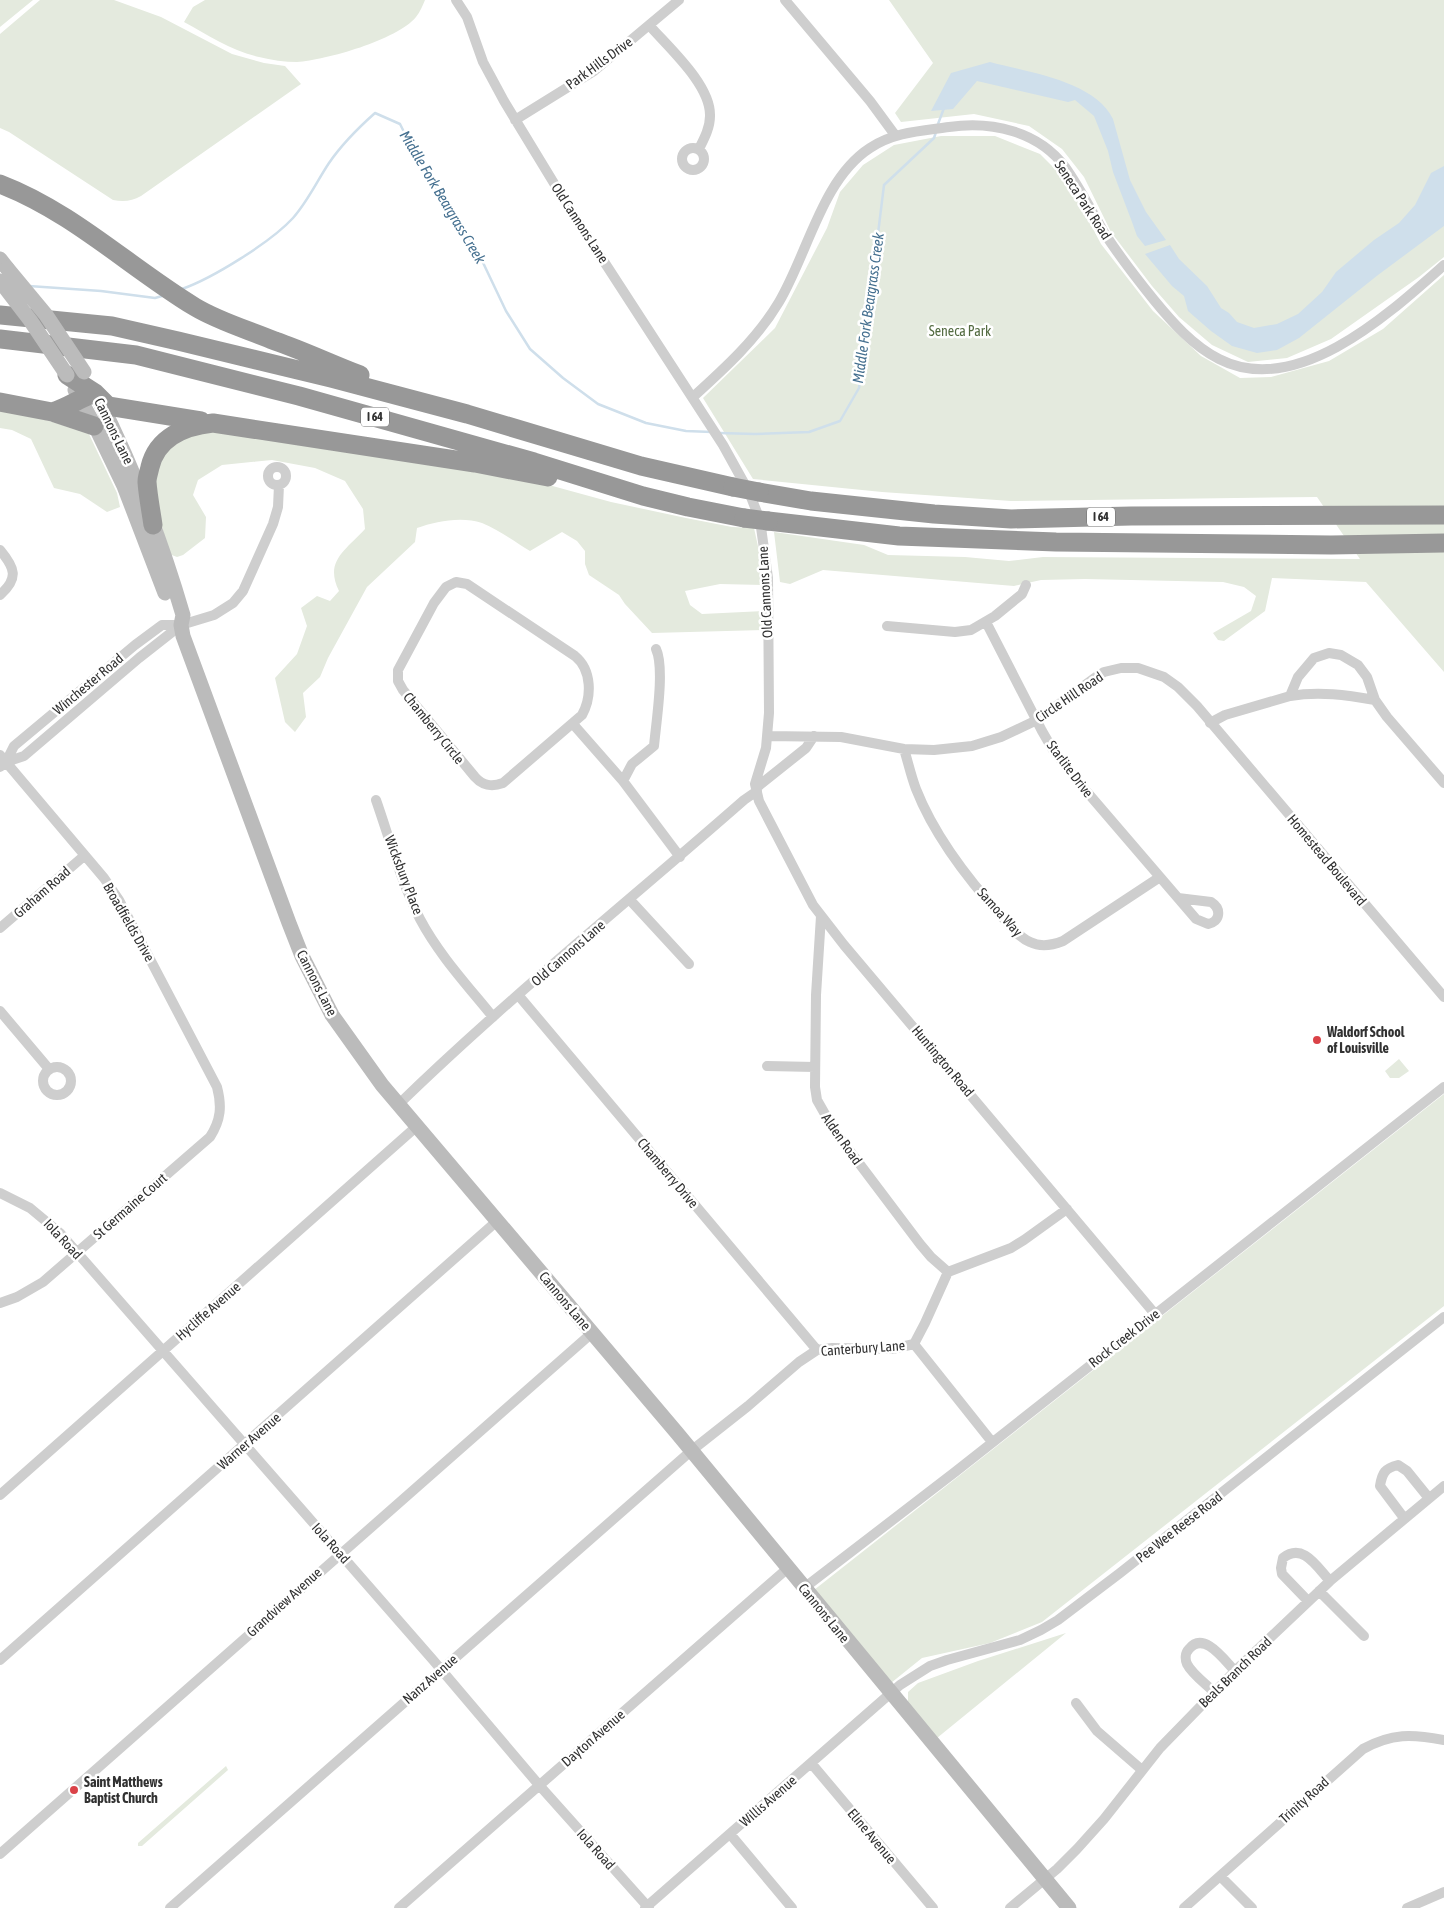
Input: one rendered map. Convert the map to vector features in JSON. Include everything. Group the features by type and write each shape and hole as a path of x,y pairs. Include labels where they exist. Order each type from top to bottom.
{"highway":[{"path":"0,184 60,213 143,273 197,309 340,367 466,414"},
{"name":"I 64","path":"0,315 70,321 121,328 331,378 466,414 641,466 811,502 934,514 1011,519 1132,516 1444,515"},
{"name":"I 64","path":"0,339 136,355 299,396 534,462 642,496 744,518 899,536 1056,542 1331,545 1444,543"},
{"path":"75,374 87,396 108,406 475,464 642,496"},
{"path":"52,412 63,409 87,396"},
{"path":"0,402 52,412 94,426"},
{"path":"150,528 147,480 152,459 159,445 188,427 213,423"}],"main road":[{"path":"4,263 46,315 75,374"},
{"path":"0,281 75,374"},
{"name":"Cannons Lane","path":"87,396 94,426 124,486 150,528"},
{"name":"Cannons Lane","path":"87,396 129,460 150,528 183,615 181,625 183,636 302,956 316,986 348,1039 416,1127 691,1451 1069,1908"}],"street":[{"name":"Park Hills Drive","path":"515,120 594,71 679,0"},
{"path":"786,0 866,97 900,134"},
{"name":"Old Cannons Lane","path":"399,1104 433,1070 756,790 755,784 766,748 769,713 768,578 761,528 749,492 707,419 566,203 515,120 483,62 467,17 458,1"},
{"path":"649,25 699,84 708,102 710,123 699,149"},
{"name":"Seneca Park Road","path":"692,397 734,358 768,319 793,276 819,215 844,171 869,148 900,134 957,126 985,126 1009,129 1039,143 1051,152 1066,168 1121,258 1166,314 1188,336 1208,352 1238,366 1251,369 1273,369 1292,366 1317,357 1366,328 1444,265"},
{"name":"Winchester Road","path":"2,761 14,746 162,625 181,625 214,615 233,603 243,591 276,516 279,485"},
{"path":"0,550 12,567 13,577 0,595"},
{"name":"Chamberry Circle","path":"456,582 467,584 582,662 587,672 588,702 582,715 572,724 503,783 490,786 483,784 475,777 403,690 398,681 398,670 403,660 434,603 446,587 456,582"},
{"path":"887,626 960,632 971,630 986,622 1022,594 1026,585"},
{"name":"Starlite Drive","path":"986,622 1037,720 1063,764 1178,898"},
{"name":"Winchester Road","path":"2,761 24,756 121,673 181,625"},
{"path":"623,781 632,764 654,746 659,674 659,656 656,650"},
{"path":"1290,696 1298,676 1314,658 1329,653 1341,655 1358,665 1367,677 1375,700 1387,717 1444,783"},
{"path":"112,664 121,673"},
{"name":"Circle Hill Road","path":"767,736 841,737 904,749 934,750 972,746 1001,737 1037,720 1096,677 1112,670 1130,667 1147,670 1164,677 1188,697 1210,724"},
{"path":"1210,724 1225,715 1290,696 1307,693 1324,693 1375,700"},
{"path":"66,703 75,712"},
{"path":"572,724 623,781 680,857"},
{"name":"Homestead Boulevard","path":"1210,724 1444,998"},
{"path":"756,790 806,748 814,736"},
{"name":"Samoa Way","path":"904,749 916,789 956,861 1016,932 1030,943 1040,945 1063,941 1160,877"},
{"name":"Broadfields Drive","path":"2,761 104,878 128,914 218,1087 221,1111"},
{"name":"Huntington Road","path":"756,790 759,800 821,916 1155,1314"},
{"name":"Wicksbury Place","path":"376,800 403,879 421,920 445,957 494,1018"},
{"name":"Graham Road","path":"0,928 84,856"},
{"path":"630,900 689,964"},
{"name":"Alden Road","path":"821,916 816,995 815,1087 817,1100 834,1130 920,1244 948,1272"},
{"name":"Chamberry Drive","path":"519,996 817,1350"},
{"path":"0,1011 49,1070"},
{"path":"767,1066 815,1067"},
{"name":"Rock Creek Drive","path":"804,1588 1444,1087"},
{"name":"St Germaine Court","path":"0,1304 34,1288 210,1137 216,1127 221,1111"},
{"name":"Hycliffe Avenue","path":"0,1495 416,1127"},
{"name":"Iola Road","path":"0,1193 18,1201 41,1216 60,1233 647,1907"},
{"path":"948,1272 1010,1248 1067,1209"},
{"name":"Warner Avenue","path":"0,1660 497,1221"},
{"name":"Canterbury Lane","path":"691,1451 748,1406 799,1362 817,1350 832,1348 892,1349 914,1344 948,1272"},
{"name":"Pee Wee Reese Road","path":"890,1693 930,1666 1020,1640 1058,1620 1444,1317"},
{"name":"Grandview Avenue","path":"0,1854 592,1333"},
{"path":"914,1344 992,1442"},
{"name":"Nanz Avenue","path":"170,1908 691,1451"},
{"path":"1404,1518 1380,1486 1382,1475 1388,1468 1398,1465 1407,1470 1428,1498"},
{"name":"Beals Branch Road","path":"1010,1908 1077,1849 1187,1718 1235,1671 1330,1581 1444,1486"},
{"path":"1308,1601 1282,1574 1280,1568 1283,1558 1295,1552 1303,1553 1330,1581"},
{"name":"Dayton Avenue","path":"400,1908 788,1568"},
{"path":"1319,1591 1364,1636"},
{"path":"1214,1692 1188,1665 1186,1655 1189,1649 1195,1644 1206,1644 1212,1647 1235,1671"},
{"name":"Willis Avenue","path":"647,1907 890,1693"},
{"path":"1076,1703 1097,1731 1142,1770"},
{"name":"Trinity Road","path":"1184,1908 1363,1749 1381,1740 1397,1736 1421,1736 1444,1740"},
{"name":"Eline Avenue","path":"811,1763 933,1908"},
{"path":"730,1834 792,1908"},
{"path":"1220,1876 1252,1908"},
{"path":"1408,1908 1444,1892"}],"green space":[{"path":"0,0 33,0 0,27"},
{"path":"40,0 114,0 161,17 232,54 264,63 285,66 301,84 141,196 128,201 113,200 0,128 0,34"},
{"path":"205,0 425,0 416,17 407,25 378,41 325,57 288,62 239,51 184,22 193,7"},
{"path":"889,0 1444,0 1444,257 1419,277 1331,339 1287,358 1248,362 1212,345 1179,317 1152,286 1111,232 1084,177 1062,149 1029,126 974,114 901,122 895,113 933,63"},
{"name":"Seneca Park","path":"941,136 995,136 1040,154 1069,183 1101,244 1153,311 1201,356 1240,378 1271,377 1329,361 1383,329 1444,275 1444,672 1366,582 1272,578 1265,611 1224,641 1218,640 1213,633 1251,611 1256,596 1244,587 1223,582 1085,579 1041,580 1014,586 823,570 790,584 780,582 774,532 864,545 888,555 965,557 1009,561 1043,557 1360,559 1317,497 1011,501 882,492 753,479 703,398 775,328 827,228 840,192 863,165 894,145"},
{"path":"0,407 88,432 117,493 120,507 107,512 80,494 54,488 31,439 12,430 0,428"},
{"path":"218,430 516,476 611,502 732,527 754,528 763,585 720,584 685,591 690,605 702,614 764,611 765,630 652,633 619,595 589,575 585,564 585,551 577,541 562,532 530,551 482,523 466,520 449,520 432,523 417,528 415,542 367,587 328,658 320,677 303,693 306,717 295,732 285,722 275,678 297,654 307,626 301,608 317,596 330,601 339,591 334,572 336,564 344,550 365,529 363,509 345,481 315,468 272,460 222,465 198,480 193,495 206,517 205,538 183,555 177,557 169,554 161,524 156,492 160,463 168,451 180,440"},
{"path":"1399,1059 1409,1071 1399,1078 1390,1078 1385,1071"},
{"path":"1444,1094 1444,1306 1042,1622 990,1643 922,1658 891,1683 814,1590"},
{"path":"1066,1633 937,1738 908,1705 908,1692 918,1683 978,1661"},
{"path":"226,1766 228,1770 142,1846 138,1846 138,1843"}],"water":[{"path":"990,62 1059,80 1091,95 1104,106 1113,119 1130,180 1146,212 1166,240 1145,246 1137,236 1094,116 1075,100 1068,102 977,81 953,109 931,111 951,73"},
{"path":"1444,166 1444,226 1378,275 1299,338 1277,350 1257,353 1232,346 1211,331 1188,311 1184,296 1172,286 1145,254 1170,245 1179,259 1207,286 1221,308 1229,313 1237,322 1254,328 1277,324 1298,314 1322,292 1336,272 1374,240 1399,223 1415,205 1431,173"}],"waterway":[{"name":"Middle Fork Beargrass Creek","path":"938,124 944,108"},
{"name":"Middle Fork Beargrass Creek","path":"182,289 209,277 241,258 271,238 293,218 339,149 375,113 400,124 445,203 477,250 506,311 530,349 563,378 598,404 646,423 686,431 712,432"},
{"name":"Middle Fork Beargrass Creek","path":"719,433 809,432 840,421 859,388 884,185 934,138 936,132"},
{"name":"Middle Fork Beargrass Creek","path":"29,286 101,291 155,298 162,296"}],"place":[{"name":"Waldorf School of Louisville","path":"1317,1040"},
{"name":"Saint Matthews Baptist Church","path":"74,1790"}]}
